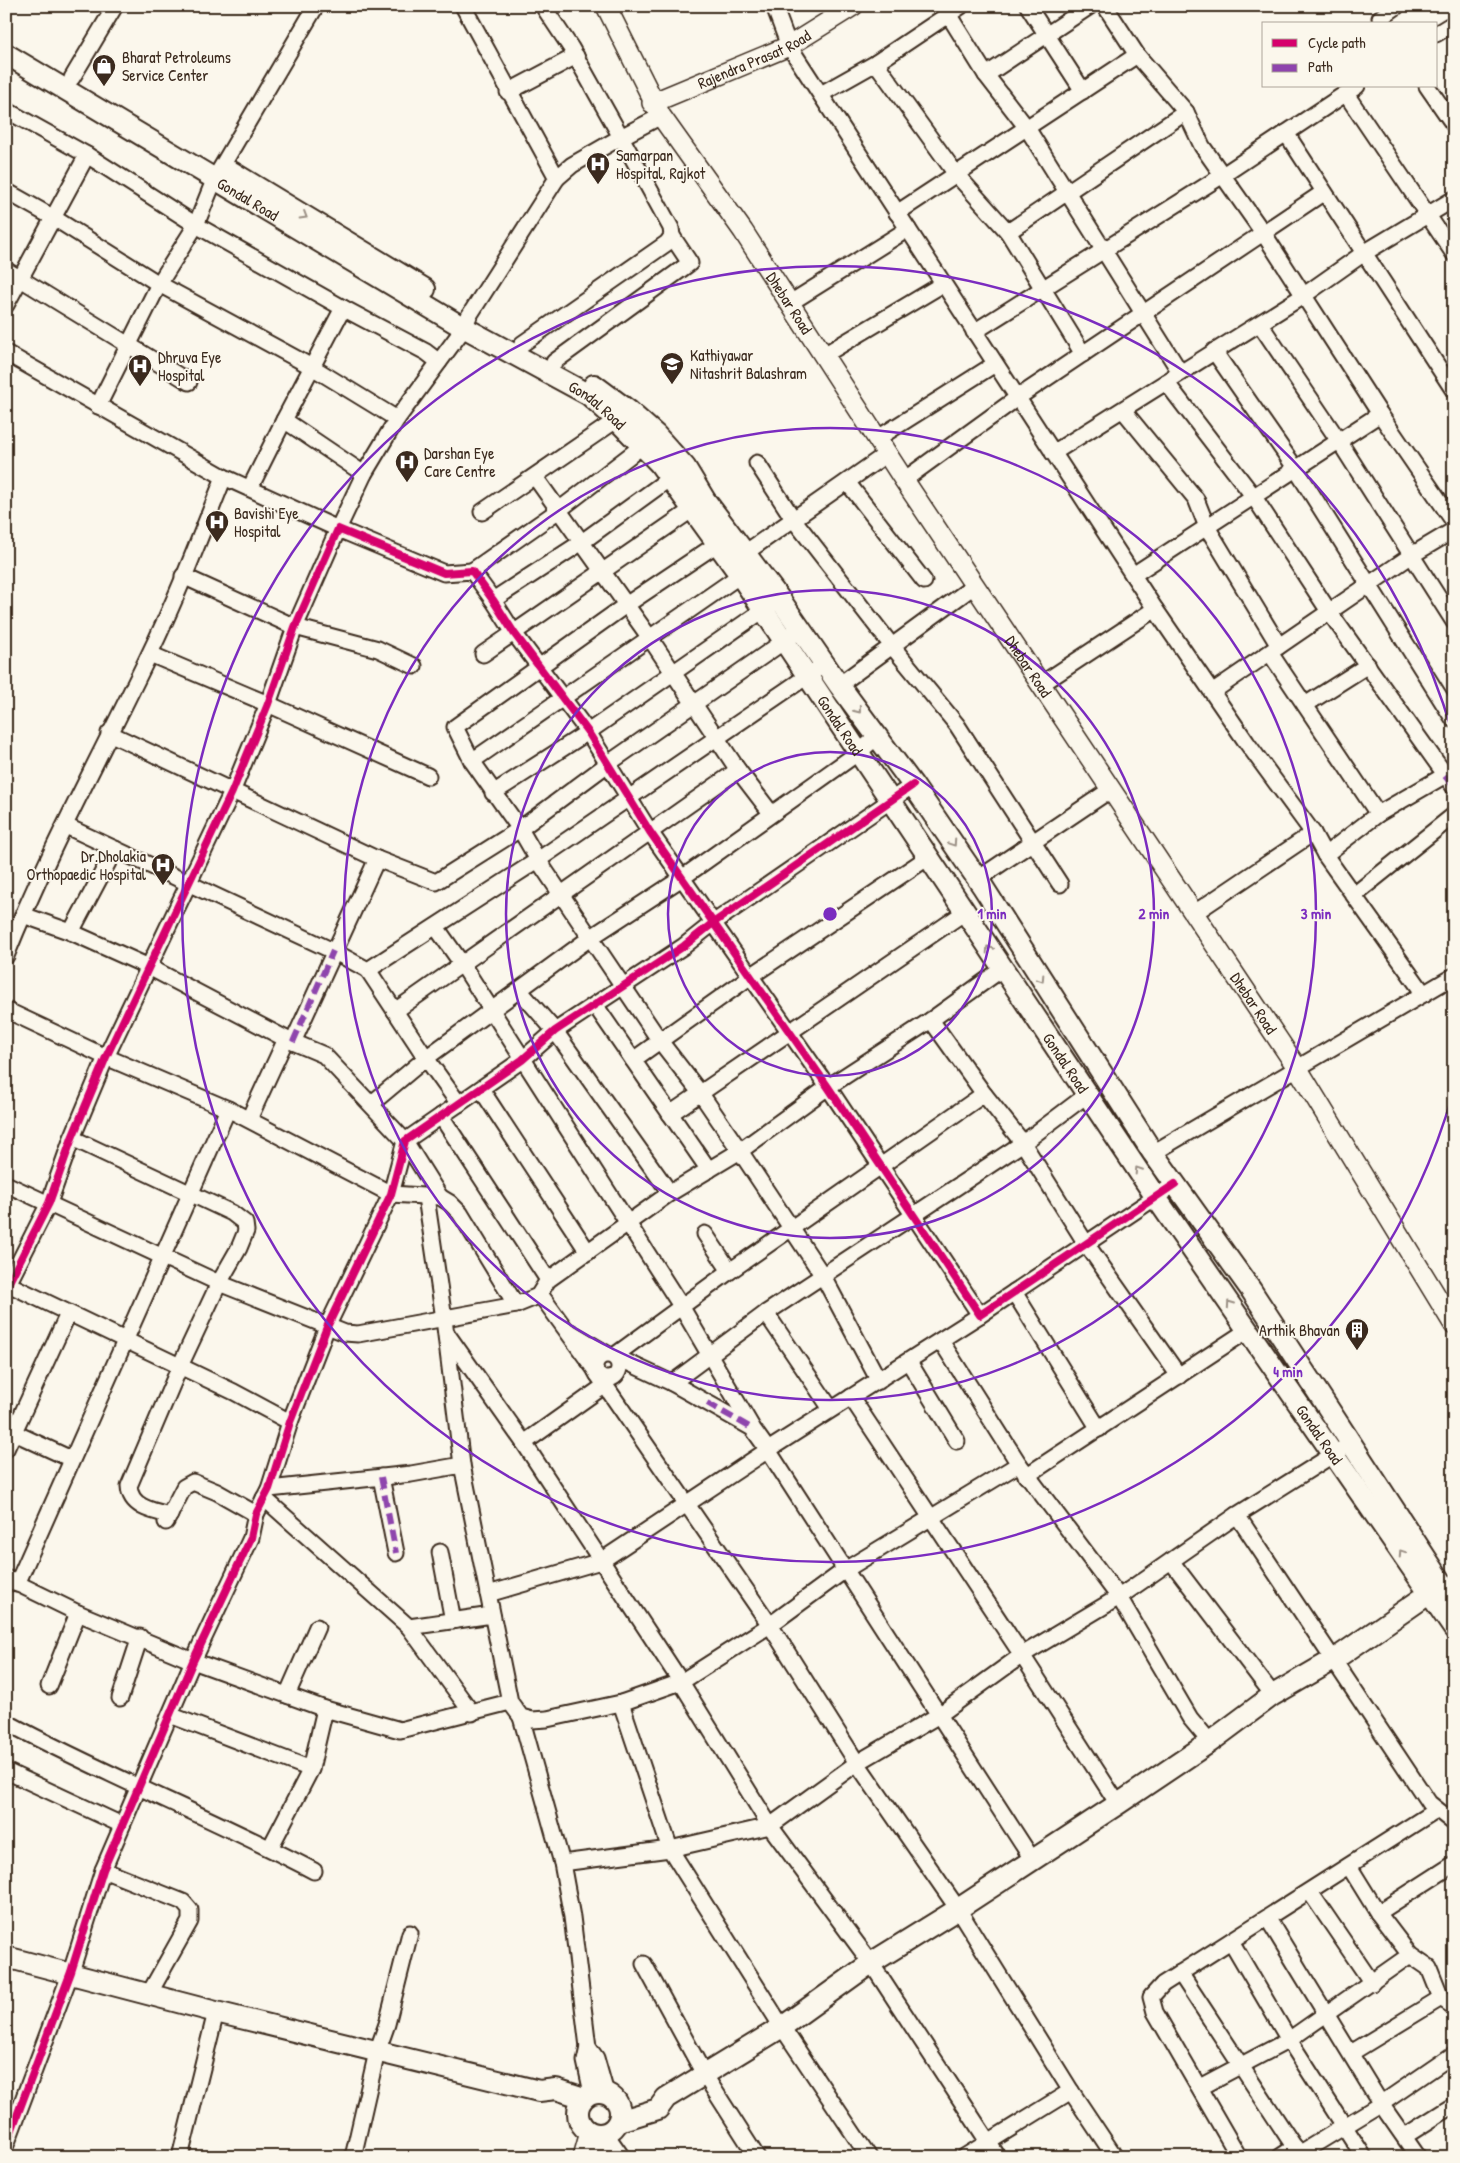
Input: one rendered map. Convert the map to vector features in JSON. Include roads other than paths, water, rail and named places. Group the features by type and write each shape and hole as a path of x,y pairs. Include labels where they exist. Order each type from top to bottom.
{"main road":[{"name":"Gondal Road","path":"6,40 72,78 219,172 623,415"},
{"name":"Gondal Road","path":"6,54 219,172"},
{"name":"Gondal Road","path":"466,322 522,344 589,381 649,440 678,473 699,505 746,564 772,604 784,641 859,752 927,858 1155,1196 1248,1330 1343,1448 1445,1589 1454,1629"},
{"name":"Gondal Road","path":"772,604 800,629 913,785 978,879 1153,1153 1251,1290 1343,1448"},
{"path":"590,2098 580,2122 607,2127 658,2109 666,2098 782,2027 870,1963 958,1909 1032,1858 1118,1804 1210,1742 1272,1695 1335,1659 1445,1589"},
{"path":"6,1957 71,1972 216,2012 539,2091 552,2103 590,2098 615,2099 607,2127"}],"street":[{"path":"72,78 115,6"},
{"path":"98,406 158,284 196,225 219,172 316,6"},
{"path":"463,6 556,178"},
{"path":"543,6 576,56 671,228 672,236 690,263 554,362"},
{"name":"Dhebar Road","path":"606,6 656,109 743,231 974,586 1298,1070 1454,1325"},
{"path":"774,6 789,46 1155,609 1313,833 1325,855 1424,994"},
{"name":"Rajendra Prasat Road","path":"656,109 789,46 853,6"},
{"path":"821,94 876,62 945,11 961,6"},
{"path":"1028,6 1083,91"},
{"path":"986,75 1090,6"},
{"path":"1105,6 1137,55 1186,112 1202,146 1264,234 1380,414 1454,522"},
{"path":"1383,22 1380,18 1398,6"},
{"path":"945,11 986,75 1027,128 1066,194 1144,312 1180,372"},
{"path":"1438,33 1454,23"},
{"path":"897,212 1137,55"},
{"path":"508,92 576,56"},
{"path":"876,62 956,174 1008,232 1083,354"},
{"path":"1429,88 1454,125"},
{"path":"974,332 1223,175 1352,90 1426,216 1454,254"},
{"path":"290,1422 234,1392 7,1285 48,1203 72,1138 106,1057 232,792 268,704 295,627 364,474 397,419 466,322 556,178 572,164 622,137 656,109"},
{"path":"6,110 87,155 196,225 343,308 426,352 439,362"},
{"path":"1008,232 1186,112"},
{"path":"1286,133 1364,253 1448,369 1454,391"},
{"path":"6,305 87,155"},
{"path":"6,192 54,218 158,284 312,367 397,419"},
{"path":"904,480 1017,398 1324,192"},
{"path":"1053,453 1180,372 1260,324 1364,253 1454,199"},
{"path":"790,303 908,229"},
{"path":"522,344 667,243 672,236"},
{"path":"6,270 189,382"},
{"path":"824,355 943,284"},
{"path":"250,488 343,308"},
{"path":"1260,324 1339,440 1454,622"},
{"path":"1214,351 1296,468 1368,586 1454,720"},
{"path":"6,353 224,478 338,529 444,573 472,571 559,510 649,440"},
{"path":"472,762 650,638 746,564 794,520 848,482 882,445 995,364"},
{"path":"1166,382 1254,497 1330,613 1451,778 1378,814 1325,855"},
{"path":"1123,410 1196,499 1207,527 1305,706 1378,814"},
{"path":"1133,575 1380,414"},
{"path":"482,512 623,415"},
{"path":"284,420 364,474"},
{"path":"757,463 794,520 892,646 957,725 1060,884"},
{"path":"493,600 582,542 678,473"},
{"path":"535,477 650,638 715,738 772,813"},
{"path":"6,956 10,934 23,915 109,734 150,654 224,478"},
{"path":"848,482 924,581"},
{"path":"483,654 699,505"},
{"path":"1212,692 1330,613 1412,555 1454,530"},
{"path":"725,539 626,606 455,727 472,762 520,829 538,860 563,894 590,938 660,1041 701,1094 823,1276 879,1381"},
{"path":"472,571 514,634 541,666 588,732 609,763 650,832 828,1087 980,1315"},
{"path":"183,576 295,627 378,649 414,666"},
{"path":"839,685 974,586"},
{"path":"493,793 588,732 772,604"},
{"path":"1040,685 1155,609"},
{"path":"109,734 377,859 432,881 440,881 520,829 609,763 800,629"},
{"path":"150,654 268,704 428,776"},
{"path":"368,970 538,860 824,664"},
{"path":"1305,706 1368,665"},
{"path":"372,1104 426,1058 590,938 682,878 859,752 878,736"},
{"path":"395,1010 738,770"},
{"path":"6,2145 71,1972 103,1870 193,1661 251,1538 256,1514 266,1494 290,1422 334,1330 391,1194 405,1141 522,1060 555,1031 684,946 713,923 913,785"},
{"path":"978,879 1110,790"},
{"path":"1354,895 1454,815"},
{"path":"66,826 333,951 368,970 459,1104"},
{"path":"1193,914 1313,833"},
{"path":"71,932 115,849"},
{"path":"633,1060 751,976 927,858"},
{"path":"249,1119 290,1040 377,859"},
{"path":"670,1114 701,1094 789,1030 964,912"},
{"path":"23,915 71,932 149,968 290,1040 324,1055 405,1141 433,1197 445,1326 462,1465 510,1702 521,1717 562,1863 572,1917 588,2048 585,2060 590,2098"},
{"path":"436,927 462,964 681,1306 753,1429 1032,1858"},
{"path":"6,1184 219,1283 334,1330 358,1334 445,1326 516,1305 540,1294 548,1280 670,1193 740,1151 828,1087 931,1020 1002,969"},
{"path":"1153,1153 1298,1070 1454,976"},
{"path":"520,991 555,1031 670,1193"},
{"path":"595,1004 709,1170"},
{"path":"6,1010 106,1057 249,1119 391,1194 433,1197 450,1203 460,1214 516,1305"},
{"path":"931,1020 984,1094 1023,1142 1086,1242 1179,1376"},
{"path":"481,1088 588,1252"},
{"path":"599,1378 597,1360 611,1355 984,1094"},
{"path":"672,1384 766,1314 1023,1142 1088,1094"},
{"path":"228,1109 125,1342 12,1581 78,1613 140,1637 193,1661 325,1709 400,1730 510,1702"},
{"path":"441,1116 548,1280"},
{"path":"72,1138 232,1213 245,1223 246,1231 239,1248 219,1283 180,1366 134,1470 129,1486 134,1501 157,1512 168,1520 184,1487 193,1482 217,1492 256,1514"},
{"path":"488,1594 601,1561 685,1503 830,1409 879,1381 941,1341 1175,1184"},
{"path":"705,1234 730,1271"},
{"path":"1014,1292 1100,1429"},
{"path":"540,1294 770,1625 857,1762 958,1909 1071,2091 1115,2157"},
{"path":"6,1449 10,1431 68,1314"},
{"path":"766,1314 830,1409"},
{"path":"445,1326 681,1682 770,1826 870,1963 998,2157"},
{"path":"565,1328 611,1355 672,1384 753,1429"},
{"path":"521,1717 532,1720 547,1719 621,1703 681,1682 770,1625 845,1570 931,1518 1100,1429 1248,1330"},
{"path":"941,1341 1022,1470 1119,1597 1190,1718 1210,1742"},
{"path":"524,1443 599,1378 610,1379 617,1374 620,1366 611,1355"},
{"path":"909,1362 957,1441"},
{"path":"851,1398 1022,1655 1118,1804"},
{"path":"10,1431 70,1459"},
{"path":"562,1863 670,1849 770,1826 857,1762 939,1715 1022,1655 1119,1597 1237,1514 1343,1448"},
{"path":"266,1494 462,1465"},
{"path":"381,1477 396,1553"},
{"path":"266,1494 409,1627 472,1713"},
{"path":"1237,1514 1436,1810 1454,1822"},
{"path":"440,1552 453,1621"},
{"path":"1171,1561 1272,1695"},
{"path":"49,1686 78,1613"},
{"path":"409,1627 492,1615"},
{"path":"287,1695 317,1627"},
{"path":"120,1698 140,1637"},
{"path":"621,1703 670,1849 782,2027 869,2157"},
{"path":"270,1848 311,1769 325,1709"},
{"path":"170,1715 311,1769"},
{"path":"6,1722 137,1788 270,1848 314,1871"},
{"path":"6,1771 122,1825"},
{"path":"1239,2157 1152,2005 1151,1997 1154,1990 1436,1810"},
{"path":"1378,1913 1454,1864"},
{"path":"1349,1866 1378,1913 1410,1955 1429,1968 1448,2002 1351,2054"},
{"path":"103,1870 183,1902 190,1910 190,1921 149,1994"},
{"path":"1310,1892 1372,1982"},
{"path":"1268,1919 1380,2104 1405,2136 1418,2157"},
{"path":"353,2157 377,2052 387,2024 410,1933"},
{"path":"1231,1941 1289,2040 1364,2157"},
{"path":"1200,2086 1289,2040 1410,1955"},
{"path":"644,1964 704,2074 757,2157"},
{"path":"1180,1973 1298,2153"},
{"path":"180,2157 216,2012"},
{"path":"1280,2157 1298,2153 1380,2104 1454,2054"},
{"path":"964,2157 1071,2091"},
{"path":"1405,2136 1454,2105"},
{"path":"582,2157 607,2127"},
{"path":"597,2157 607,2127"},
{"path":"607,2127 622,2157"}],"place":[{"name":"Bharat Petroleums Service Center","path":"104,87"},
{"name":"Samarpan Hospital, Rajkot","path":"598,185"},
{"name":"Kathiyawar Nitashrit Balashram","path":"672,385"},
{"name":"Dhruva Eye Hospital","path":"140,387"},
{"name":"Darshan Eye Care Centre","path":"407,483"},
{"name":"Bavishi Eye Hospital","path":"217,543"},
{"name":"Dr.Dholakia Orthopaedic Hospital","path":"163,886"},
{"name":"Arthik Bhavan","path":"1357,1351"}]}
